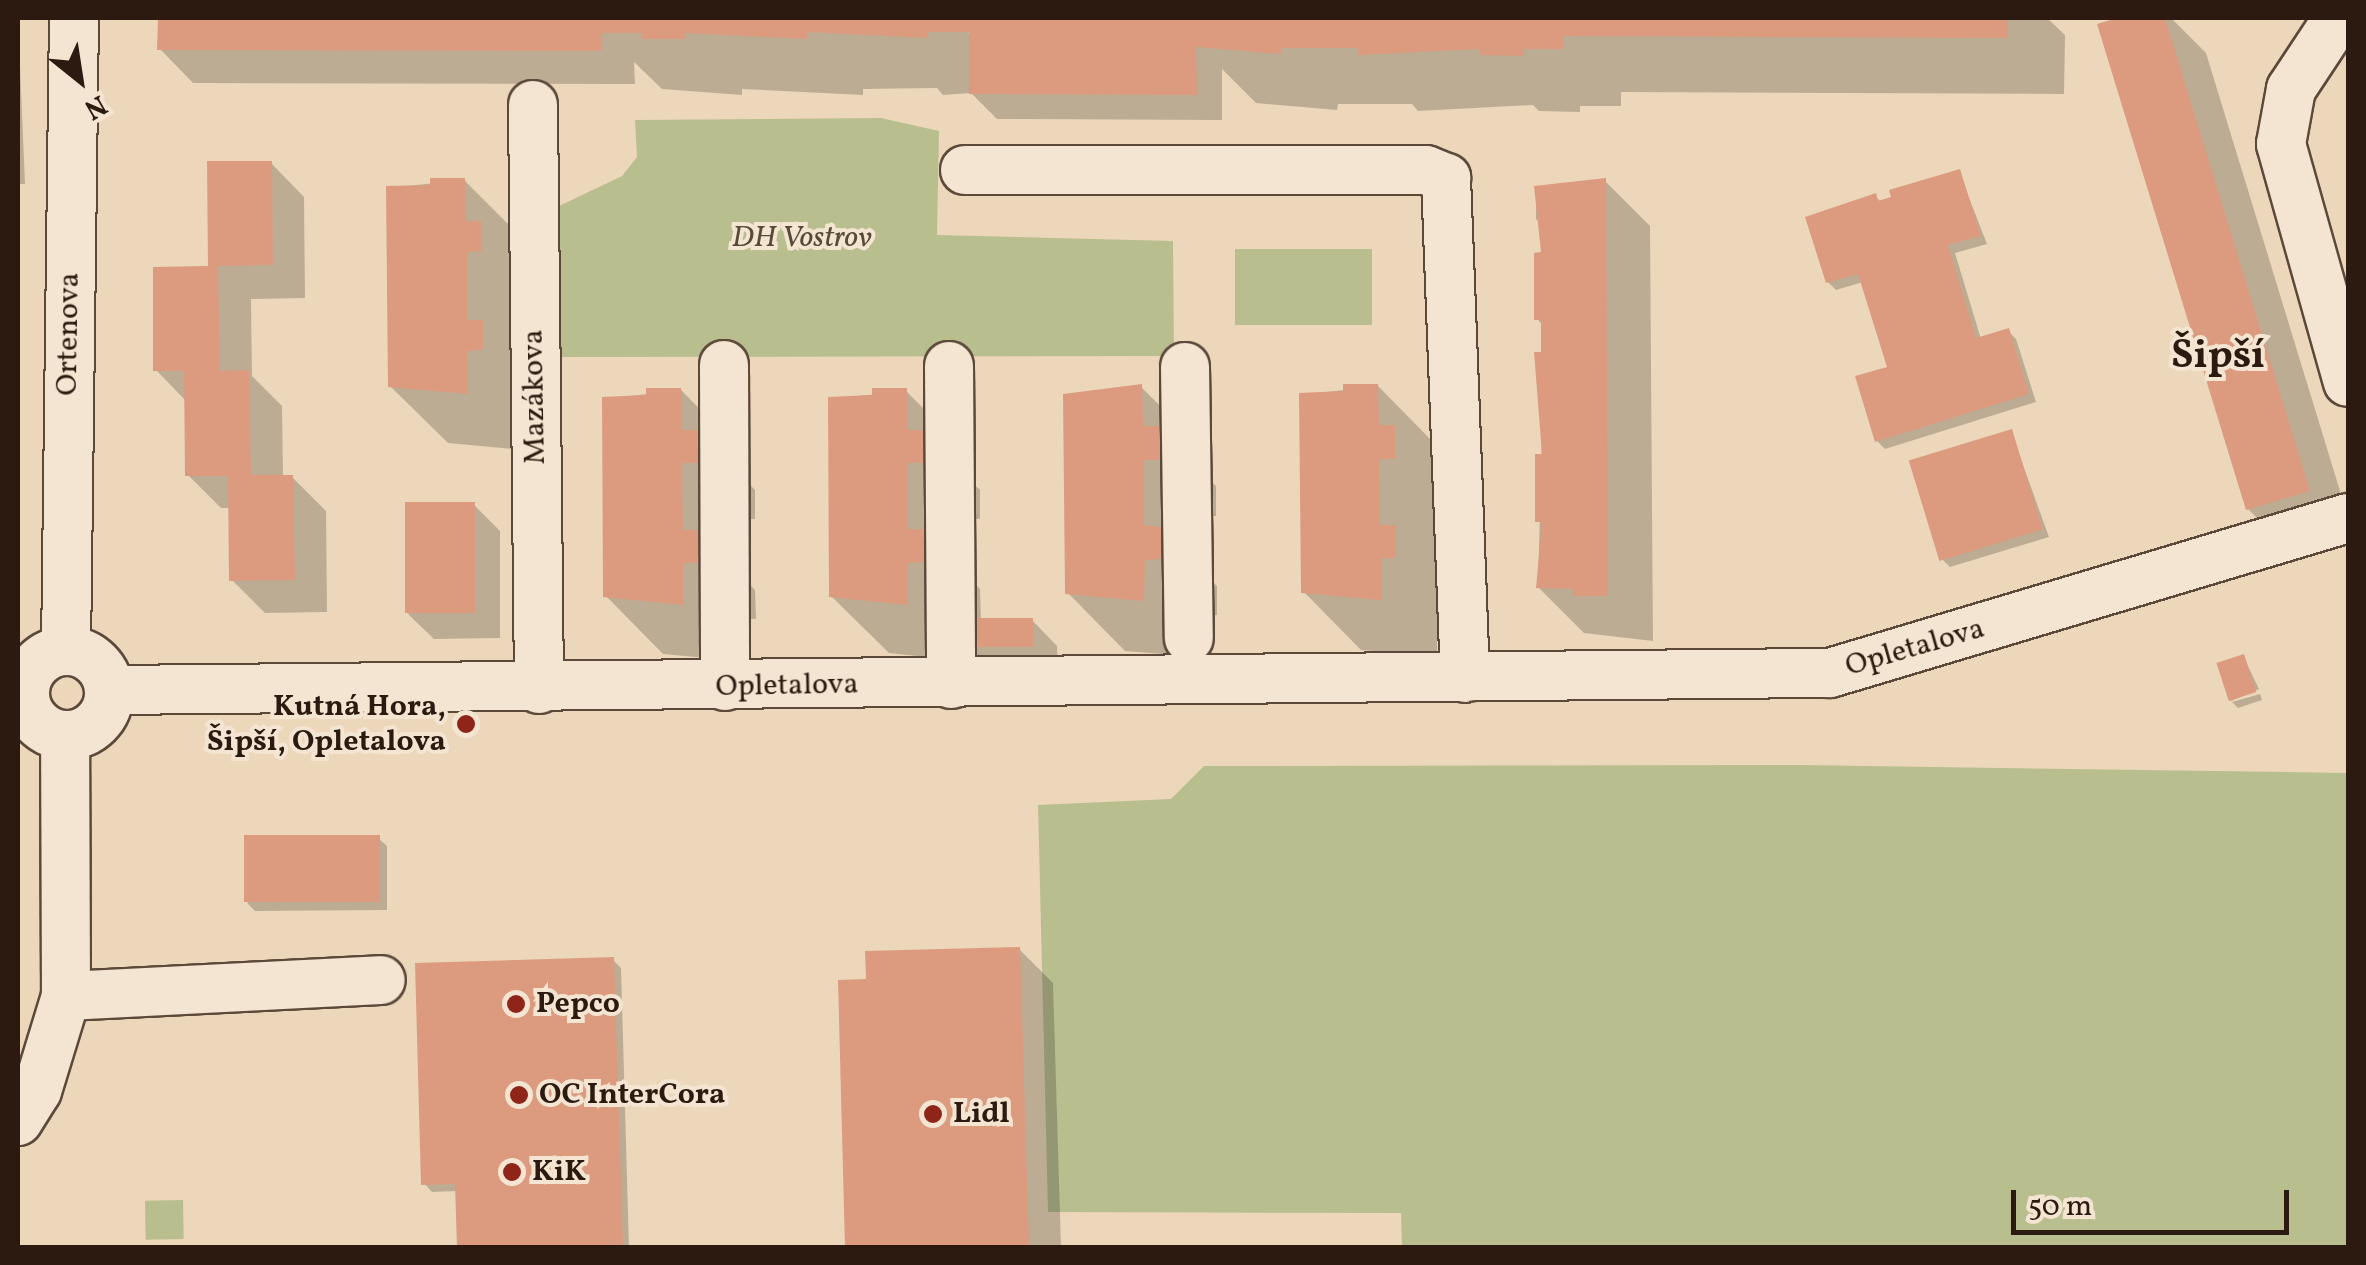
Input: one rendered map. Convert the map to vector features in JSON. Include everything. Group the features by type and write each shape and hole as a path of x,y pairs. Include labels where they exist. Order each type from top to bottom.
{"street":[{"name":"Ortenova","path":"32,680 74,18"},
{"path":"2338,18 2291,89 2281,144 2348,382"},
{"name":"Mazákova","path":"533,104 539,688"},
{"path":"966,170 1426,170 1446,178 1465,678"},
{"path":"724,365 725,686"},
{"path":"949,366 952,684"},
{"path":"1185,367 1189,638"},
{"name":"Opletalova","path":"110,690 1830,673 2348,518"},
{"path":"100,666 110,690 99,722 65,736 39,725 32,680 100,666"},
{"path":"18,1121 36,1091 66,996 65,736"},
{"path":"66,996 381,980"}],"green space":[{"name":"DH Vostrov","path":"881,118 939,131 937,235 1173,241 1174,356 550,357 557,207 622,176 637,157 635,120"},
{"path":"1235,249 1372,249 1372,325 1235,325"},
{"path":"1800,765 2348,773 2348,1247 1402,1248 1401,1213 1048,1212 1038,805 1171,799 1204,766"},
{"path":"183,1200 184,1239 146,1240 145,1201"}],"building":[{"path":"158,18 2008,18 2008,38 1564,36 1564,49 1524,49 1524,56 1479,55 1480,49 1358,55 1358,48 1281,48 1281,54 1196,47 1197,95 969,94 969,32 928,32 928,38 807,32 807,39 685,33 685,39 641,39 641,33 602,33 602,51 157,50"},
{"path":"2117,18 2165,18 2310,491 2246,510 2097,24"},
{"path":"207,161 272,161 273,265 218,266 220,371 249,370 251,475 293,475 295,580 229,581 228,476 185,476 184,371 153,371 153,267 208,266"},
{"path":"1960,169 1981,236 1948,245 1976,338 2009,328 2029,394 1875,442 1855,376 1887,367 1858,274 1826,283 1805,217 1876,193 1878,201 1891,197 1889,190"},
{"path":"430,178 465,178 466,221 482,221 482,251 467,252 467,320 483,320 483,350 467,351 468,394 388,387 386,186 430,185"},
{"path":"1606,178 1608,596 1573,596 1573,589 1536,588 1542,522 1535,522 1535,454 1542,454 1534,352 1541,352 1541,320 1534,320 1534,253 1541,252 1534,186"},
{"path":"1142,384 1143,426 1160,426 1160,460 1144,460 1144,525 1161,527 1161,559 1145,560 1144,601 1065,594 1063,394"},
{"path":"1343,384 1378,384 1379,425 1395,425 1395,459 1379,459 1380,525 1396,525 1396,558 1381,558 1381,600 1301,593 1299,393 1343,391"},
{"path":"646,388 681,388 682,430 698,430 699,463 682,463 683,530 699,530 699,563 683,563 683,605 603,597 602,397 646,395"},
{"path":"872,388 907,388 908,430 924,430 924,463 908,463 908,529 924,529 925,562 908,563 908,605 829,597 828,397 872,395"},
{"path":"2012,429 2043,529 1939,561 1909,461"},
{"path":"405,502 475,502 475,613 405,613"},
{"path":"966,618 1033,618 1033,647 966,647"},
{"path":"2244,654 2256,692 2229,701 2216,663"},
{"path":"244,835 380,835 380,902 244,902"},
{"name":"Lidl","path":"1020,947 1029,1248 845,1248 838,980 866,979 865,951"},
{"name":"OC InterCora","path":"614,957 623,1248 457,1248 455,1184 421,1185 415,963"}],"place":[{"name":"Kutná Hora, Šipší, Opletalova","path":"466,724"},
{"name":"Pepco","path":"516,1004"},
{"name":"OC InterCora","path":"519,1095"},
{"name":"Lidl","path":"933,1114"},
{"name":"KiK","path":"512,1172"}],"district":[{"name":"Šipší","path":"2218,357"}]}
